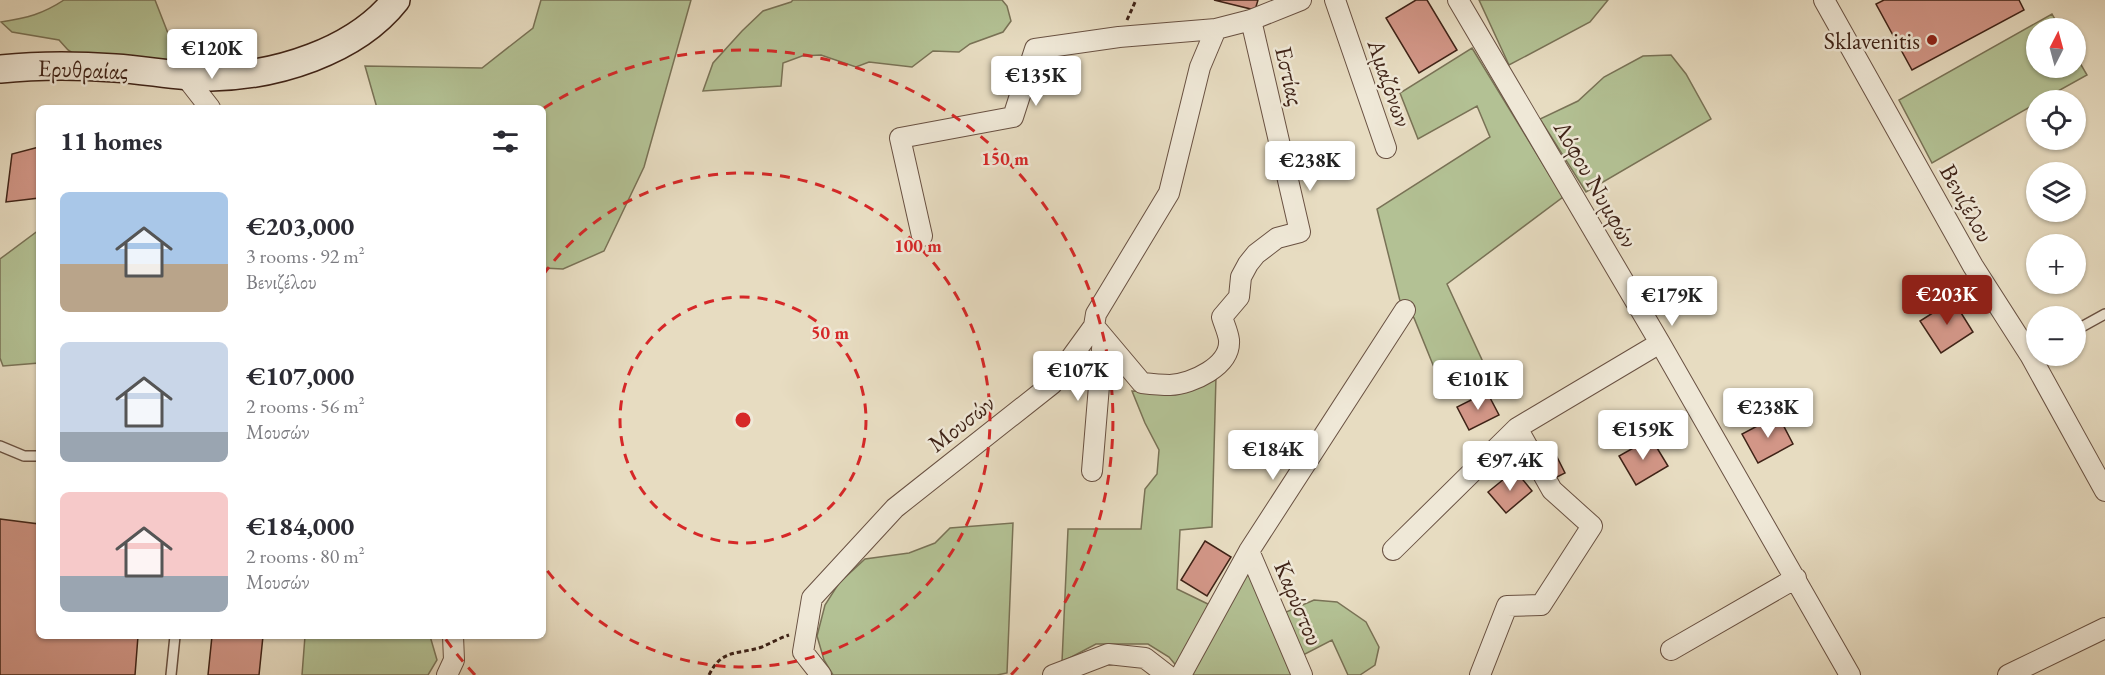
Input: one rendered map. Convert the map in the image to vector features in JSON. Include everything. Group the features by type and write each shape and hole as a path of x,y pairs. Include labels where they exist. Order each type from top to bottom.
{"main road":[{"name":"Ερυθραίας","path":"0,69 76,66 184,76 240,75 320,55 361,34 396,0"}],"street":[{"path":"922,236 900,138 1013,117 1035,49 1216,29 1251,20 1301,0"},
{"name":"Αμαζόνων","path":"1335,0 1386,148"},
{"name":"Λόφου Νυμφών","path":"1458,0 1660,343 1850,675"},
{"name":"Βενιζέλου","path":"1824,0 1973,266 2026,343"},
{"name":"Εστίας","path":"1098,332 1142,383 1173,385 1201,376 1220,363 1228,352 1229,339 1222,317 1239,297 1241,277 1248,264 1256,254 1277,238 1300,232 1251,20"},
{"name":"Μουσών","path":"821,675 803,652 812,598 895,508 1052,384 1098,332 1096,314 1169,194 1200,67 1216,29"},
{"path":"184,76 208,105"},
{"path":"1181,675 1249,551 1405,310"},
{"path":"1092,471 1098,332"},
{"path":"1393,550 1517,428 1660,343"},
{"name":"Βενιζέλου","path":"2040,366 2105,491"},
{"path":"1480,675 1507,606 1541,605 1592,526 1552,490 1517,428"},
{"name":"Καρύστου","path":"1249,551 1302,675"},
{"path":"1671,650 1796,578"},
{"path":"2008,675 2105,628"},
{"path":"447,675 454,660 453,639"},
{"path":"1053,675 1108,654 1145,658 1167,675"}],"lane":[{"path":"2086,324 2105,314"},
{"path":"0,446 24,456 36,456"},
{"path":"171,675 175,639"}],"path":[{"path":"709,675 714,663 729,653 762,647 807,627"}],"green space":[{"path":"64,0 155,0 171,41 173,61 79,57 59,40 12,32 1,22 34,15"},
{"path":"541,0 691,0 644,167 604,251 563,269 546,268 546,105 376,105 365,66 482,68 533,28"},
{"path":"793,0 1002,0 1007,6 1011,21 1003,32 970,44 959,52 933,51 912,67 869,62 856,67 821,55 802,56 783,63 781,86 703,91 713,63 742,31 763,11"},
{"path":"1479,0 1608,0 1590,22 1509,65"},
{"path":"2026,29 2026,78 2082,78 2060,90 2026,90 2026,109 1932,163 1899,100"},
{"path":"1472,48 1563,197 1447,284 1489,375 1446,397 1414,318 1400,301 1377,209 1490,137 1477,106 1418,139 1400,93"},
{"path":"1671,55 1686,74 1711,119 1586,192 1540,119 1578,101 1604,77 1643,56"},
{"path":"36,232 36,363 3,366 0,358 0,259"},
{"path":"1216,376 1212,527 1180,530 1177,589 1212,606 1248,569 1270,619 1314,600 1337,602 1366,622 1379,647 1375,665 1360,675 1348,675 1332,640 1301,656 1292,675 1184,675 1169,657 1148,644 1096,644 1062,662 1068,529 1141,529 1145,489 1157,474 1159,450 1132,391 1167,392"},
{"path":"1013,523 1007,673 997,675 833,675 824,660 817,636 825,605 839,583 865,559 909,553 935,543 950,528"},
{"path":"305,639 431,639 437,660 428,675 302,675"}],"building":[{"path":"1214,0 1258,0 1255,10"},
{"path":"1416,0 1427,0 1457,50 1419,73 1386,18"},
{"name":"Sklavenitis","path":"1884,0 2019,0 2024,10 1912,70 1876,4"},
{"path":"36,148 36,198 6,202 12,154"},
{"path":"1953,300 1973,332 1941,353 1920,321"},
{"path":"1487,392 1499,415 1469,430 1457,407"},
{"path":"1778,415 1793,444 1758,463 1742,434"},
{"path":"1651,438 1668,466 1636,485 1619,456"},
{"path":"1555,453 1565,473 1553,479 1543,459"},
{"path":"1515,470 1532,491 1506,513 1488,492"},
{"path":"0,519 36,524 36,639 138,639 135,675 0,675"},
{"path":"1205,541 1231,557 1207,596 1181,580"},
{"path":"212,639 263,639 259,675 208,675"}],"place":[{"name":"Sklavenitis","path":"1932,40"}]}
